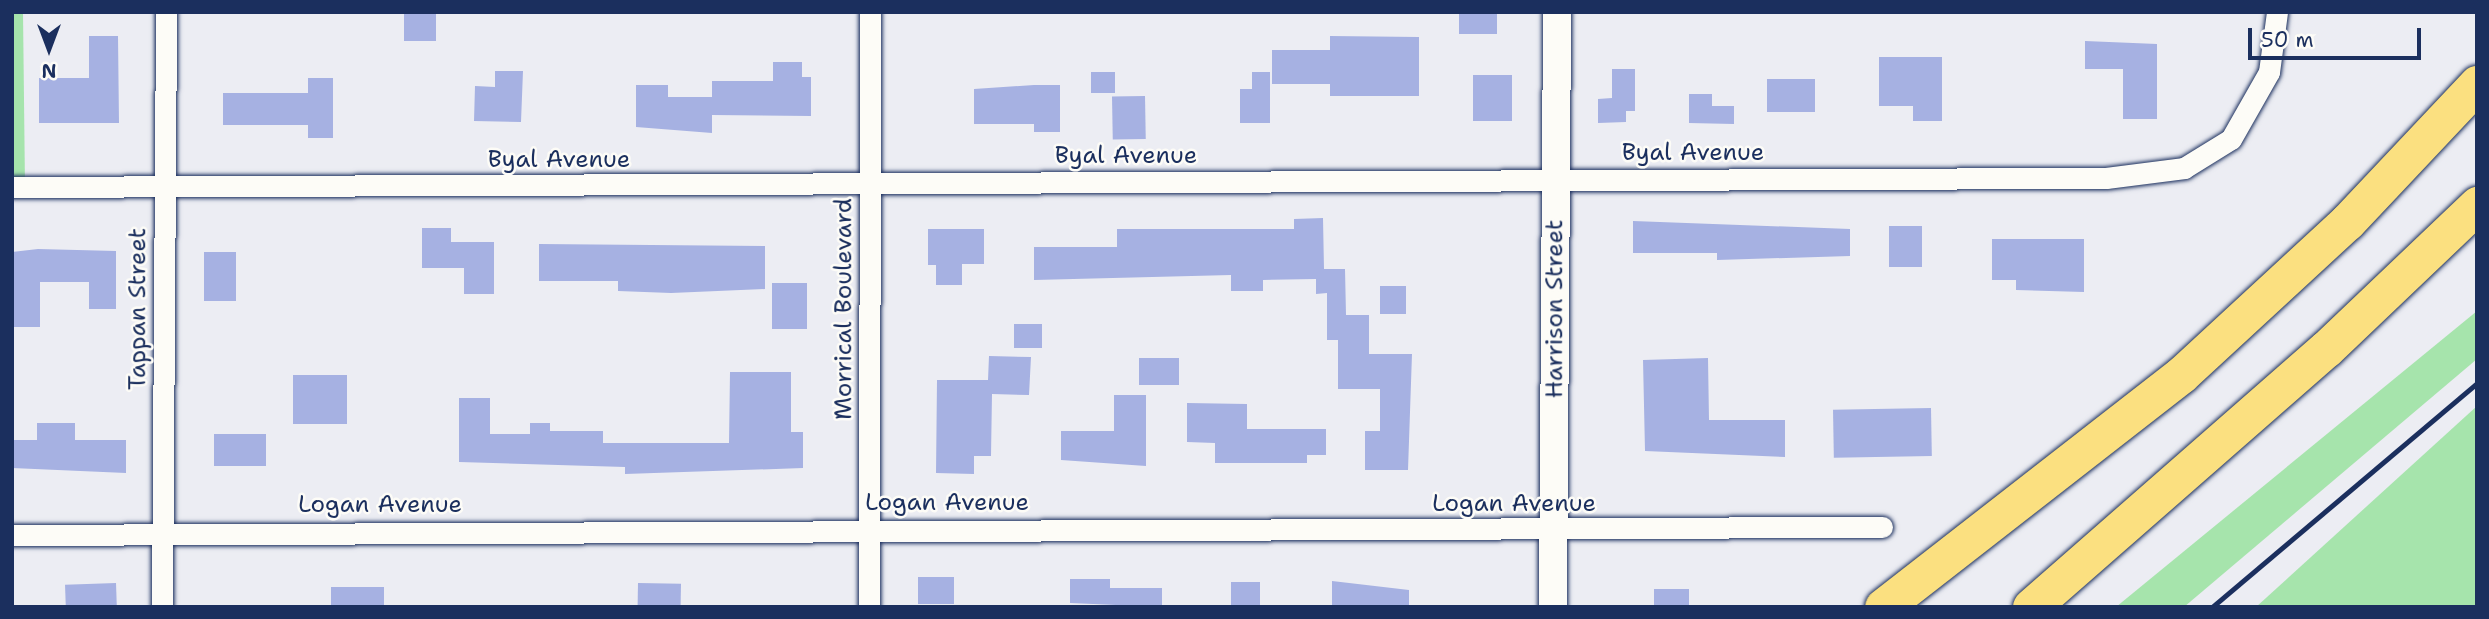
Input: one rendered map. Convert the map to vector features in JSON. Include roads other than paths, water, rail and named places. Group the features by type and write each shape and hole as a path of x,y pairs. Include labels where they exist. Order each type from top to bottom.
{"highway":[{"path":"1883,607 2181,375 2347,222 2477,84"},
{"path":"2031,607 2326,349 2477,205"}],"street":[{"name":"Tappan Street","path":"162,607 166,12"},
{"name":"Morrical Boulevard","path":"869,607 870,12"},
{"name":"Harrison Street","path":"1553,607 1557,12"},
{"name":"Byal Avenue","path":"12,187 2106,177 2183,167 2231,139 2269,72 2277,12"},
{"name":"Logan Avenue","path":"12,535 869,529 1553,530 1882,527"}],"railway":[{"path":"2212,607 2477,383"}]}
